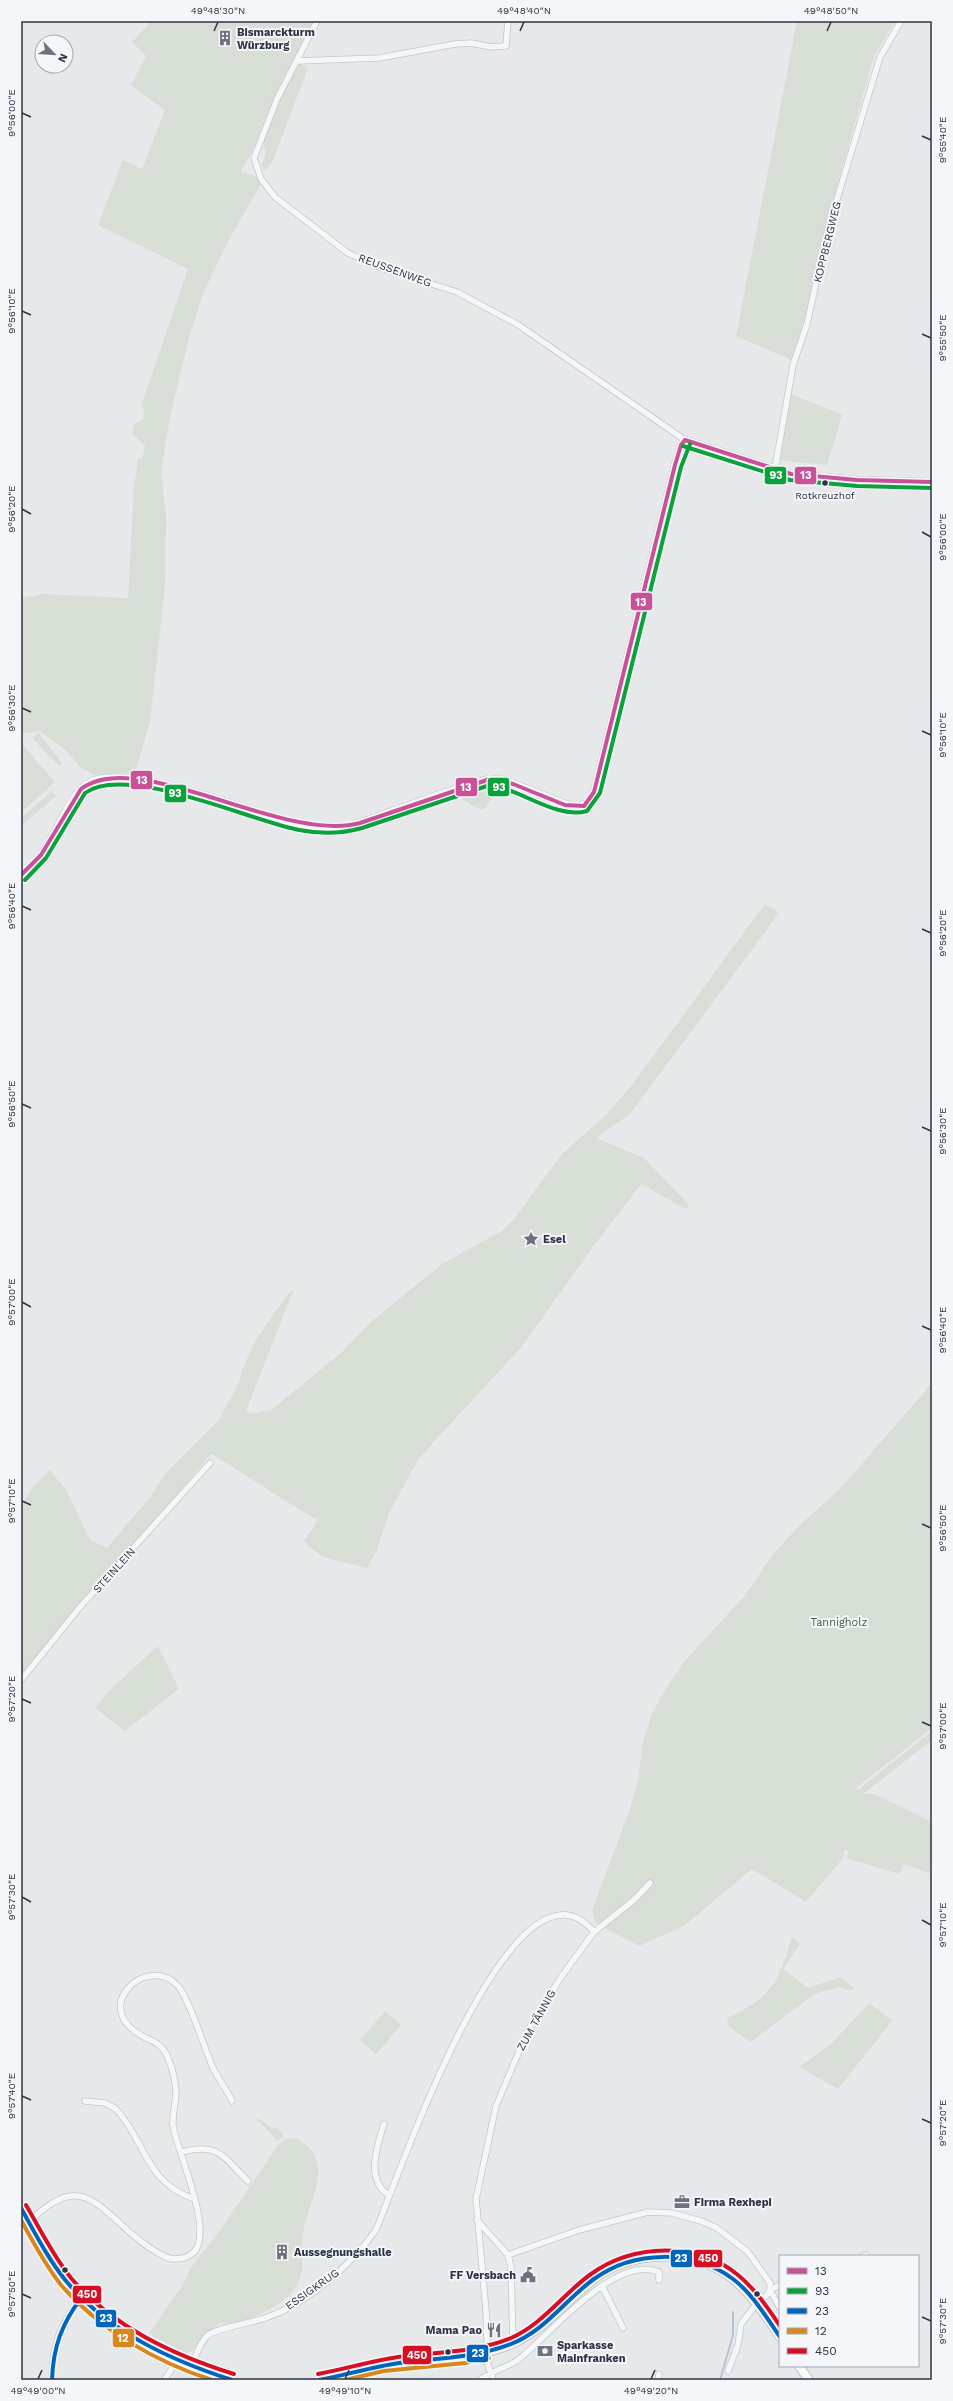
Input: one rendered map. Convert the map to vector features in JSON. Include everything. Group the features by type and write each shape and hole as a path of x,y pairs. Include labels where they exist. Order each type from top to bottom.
{"main road":[{"path":"21,2208 62,2275 82,2297 127,2332 178,2360 232,2380"},
{"path":"319,2380 383,2365 464,2357 488,2352 513,2343 538,2329 595,2278 624,2263 643,2258 678,2257 698,2261 731,2278 758,2304 779,2336"},
{"path":"800,2367 809,2380"}],"street":[{"name":"REUSSENWEG","path":"318,21 277,99 254,158 261,179 275,197 348,254 381,268 457,292 517,324 685,440"},
{"path":"297,61 379,58 460,44 506,46 508,21"},
{"name":"KOPPBERGWEG","path":"775,469 793,365 807,324 828,229 880,57 901,21"},
{"path":"21,875 30,870 44,852 80,791 89,783 96,781 127,779 175,787 314,827 341,827 366,821 463,786 490,779 505,780 570,806 584,806 594,792 675,465 681,445 685,440 775,469 815,477 932,482"},
{"name":"STEINLEIN","path":"21,1680 80,1607 210,1463"},
{"name":"ZUM TÄNNIG","path":"492,2377 488,2352 477,2219 477,2189 484,2168 490,2126 505,2082 528,2030 561,1976 594,1932 635,1899 650,1883"},
{"name":"ESSIGKRUG","path":"191,2365 201,2344 208,2335 274,2315 303,2298 336,2274 360,2252 376,2230 447,2056 483,1989 499,1964 525,1935 546,1920 565,1916 588,1925 594,1932"},
{"path":"21,2230 43,2210 61,2200 85,2197 103,2206 135,2237 154,2251 168,2258 181,2259 193,2253 200,2241 201,2231 194,2198 182,2152 173,2126 175,2085 168,2056 158,2044 130,2029 121,2015 123,1994 133,1982 142,1977 161,1977 179,1986 213,2069 232,2101"},
{"path":"85,2101 105,2103 116,2109 160,2178 173,2190 194,2198"},
{"path":"384,2124 375,2156 374,2168 378,2181 385,2192 389,2195"},
{"path":"182,2152 201,2148 211,2149 220,2155 248,2182"},
{"path":"508,2255 579,2230 636,2214 660,2211 672,2213 701,2221 734,2240 748,2252 767,2276 770,2290 779,2306"},
{"path":"477,2219 508,2255 511,2267 513,2343"},
{"path":"480,2380 492,2377 519,2359 580,2303 618,2276 644,2270 659,2272 659,2280"},
{"path":"602,2286 623,2328"},
{"path":"728,2371 738,2345 741,2324 770,2290 779,2286"},
{"path":"52,2380 54,2347 59,2331 82,2297"},
{"path":"164,2380 178,2360"},
{"path":"658,2380 659,2374"}],"green space":[{"path":"149,21 314,21 270,107 251,154 241,170 242,173 256,177 261,184 227,243 203,294 190,334 170,417 161,473 166,517 165,586 150,722 135,772 98,777 80,767 65,749 39,731 21,734 21,598 45,594 128,598 134,487 138,459 143,456 145,445 132,434 134,424 143,420 144,410 141,406 188,269 98,225 123,160 142,169 165,110 131,85 146,56 132,42 151,22"},
{"path":"797,21 895,21 874,56 822,239 806,314 791,360 736,336"},
{"path":"300,63 308,68 272,163 265,171 261,165 265,156 264,139 266,130 279,100"},
{"name":"Rotkreuzhof","path":"789,393 842,415 827,465 778,460"},
{"path":"38,732 62,763 59,766 32,738"},
{"path":"21,743 55,782 21,812"},
{"path":"497,782 507,784 572,812 507,788 496,793 484,809 481,810 462,799 464,790 481,784"},
{"path":"52,791 56,796 21,826 21,818"},
{"path":"765,904 779,913 630,1114 596,1138 644,1158 689,1205 686,1209 641,1184 592,1248 523,1345 419,1458 389,1513 377,1550 367,1568 323,1557 304,1542 318,1520 211,1454 21,1679 21,1504 34,1486 50,1470 66,1490 90,1540 107,1548 151,1496 164,1475 218,1421 239,1383 243,1368 255,1341 287,1295 293,1291 246,1411 250,1414 271,1410 341,1353 371,1322 442,1264 500,1232 514,1219 562,1154 607,1114 632,1085"},
{"name":"Tannigholz","path":"932,1383 932,1728 856,1788 858,1790 932,1731 932,1740 863,1794 875,1794 932,1822 932,1867 928,1873 904,1864 899,1874 847,1858 848,1851 845,1850 843,1858 806,1902 752,1869 684,1926 639,1946 596,1923 592,1910 629,1812 638,1780 643,1742 651,1716 665,1690 683,1663 747,1593 773,1554 800,1525 841,1488"},
{"path":"158,1646 179,1689 125,1731 95,1708 111,1689"},
{"path":"792,1937 800,1944 783,1969 808,1988 841,1977 854,1988 851,1991 838,1987 814,1994 751,2042 729,2027 727,2018 754,2003 771,1987 782,1966"},
{"path":"869,2003 892,2021 838,2089 799,2067 832,2043"},
{"path":"385,2011 401,2025 376,2054 360,2040"},
{"path":"256,2119 259,2119 272,2128 277,2128 284,2136 278,2141"},
{"path":"296,2138 308,2147 315,2157 318,2168 318,2180 303,2232 302,2271 298,2283 293,2291 285,2299 264,2312 241,2321 220,2323 203,2337 191,2352 186,2353 153,2336 150,2332 182,2286 190,2269 221,2229 279,2144 286,2139"}],"waterway":[{"path":"720,2380 733,2335 733,2312"}],"transit line":[{"name":"13","path":"685,440 791,474 857,480 932,482"},
{"name":"13","path":"21,875 41,855 81,789 106,779 138,779 174,786 252,810 292,820 328,826 360,823 490,779 513,784 565,805 584,806 594,792 675,465 681,445 685,440"},
{"name":"93","path":"25,880 46,858 85,793 104,786 129,785 158,789 221,806 278,825 299,830 323,833 362,828 490,785 514,792 551,808 576,813 587,811 600,793 681,467 690,444"},
{"name":"93","path":"683,446 790,480 857,486 932,488"},
{"name":"450","path":"26,2205 64,2270 106,2311 125,2325 167,2348 189,2358 234,2374"},
{"name":"23","path":"21,2208 59,2273 83,2299 101,2315 142,2342 164,2353 232,2380"},
{"name":"12","path":"21,2220 55,2277 76,2301 93,2316 130,2343 150,2354 191,2373 212,2380"},
{"name":"450","path":"318,2374 398,2357 483,2347 511,2338 533,2325 591,2274 608,2264 645,2252 665,2250 685,2252 704,2256 722,2264 738,2275 750,2286 779,2325"},
{"name":"23","path":"319,2380 399,2363 470,2355 497,2349 511,2344 523,2338 545,2323 594,2279 610,2269 645,2258 682,2258 700,2262 717,2269 733,2279 746,2291 779,2336"},
{"name":"23","path":"52,2380 54,2357 60,2336 69,2316 82,2297"},
{"name":"12","path":"345,2380 384,2371 465,2363 489,2358"}],"place":[{"name":"Bismarckturm Würzburg","path":"225,38"},
{"name":"Rotkreuzhof","path":"825,483"},
{"name":"Esel","path":"531,1239"},
{"name":"Firma Rexhepi","path":"682,2202"},
{"name":"Aussegnungshalle","path":"282,2252"},
{"name":"FF Versbach","path":"528,2275"},
{"name":"Mama Pao","path":"494,2330"},
{"name":"Sparkasse Mainfranken","path":"545,2351"}]}
